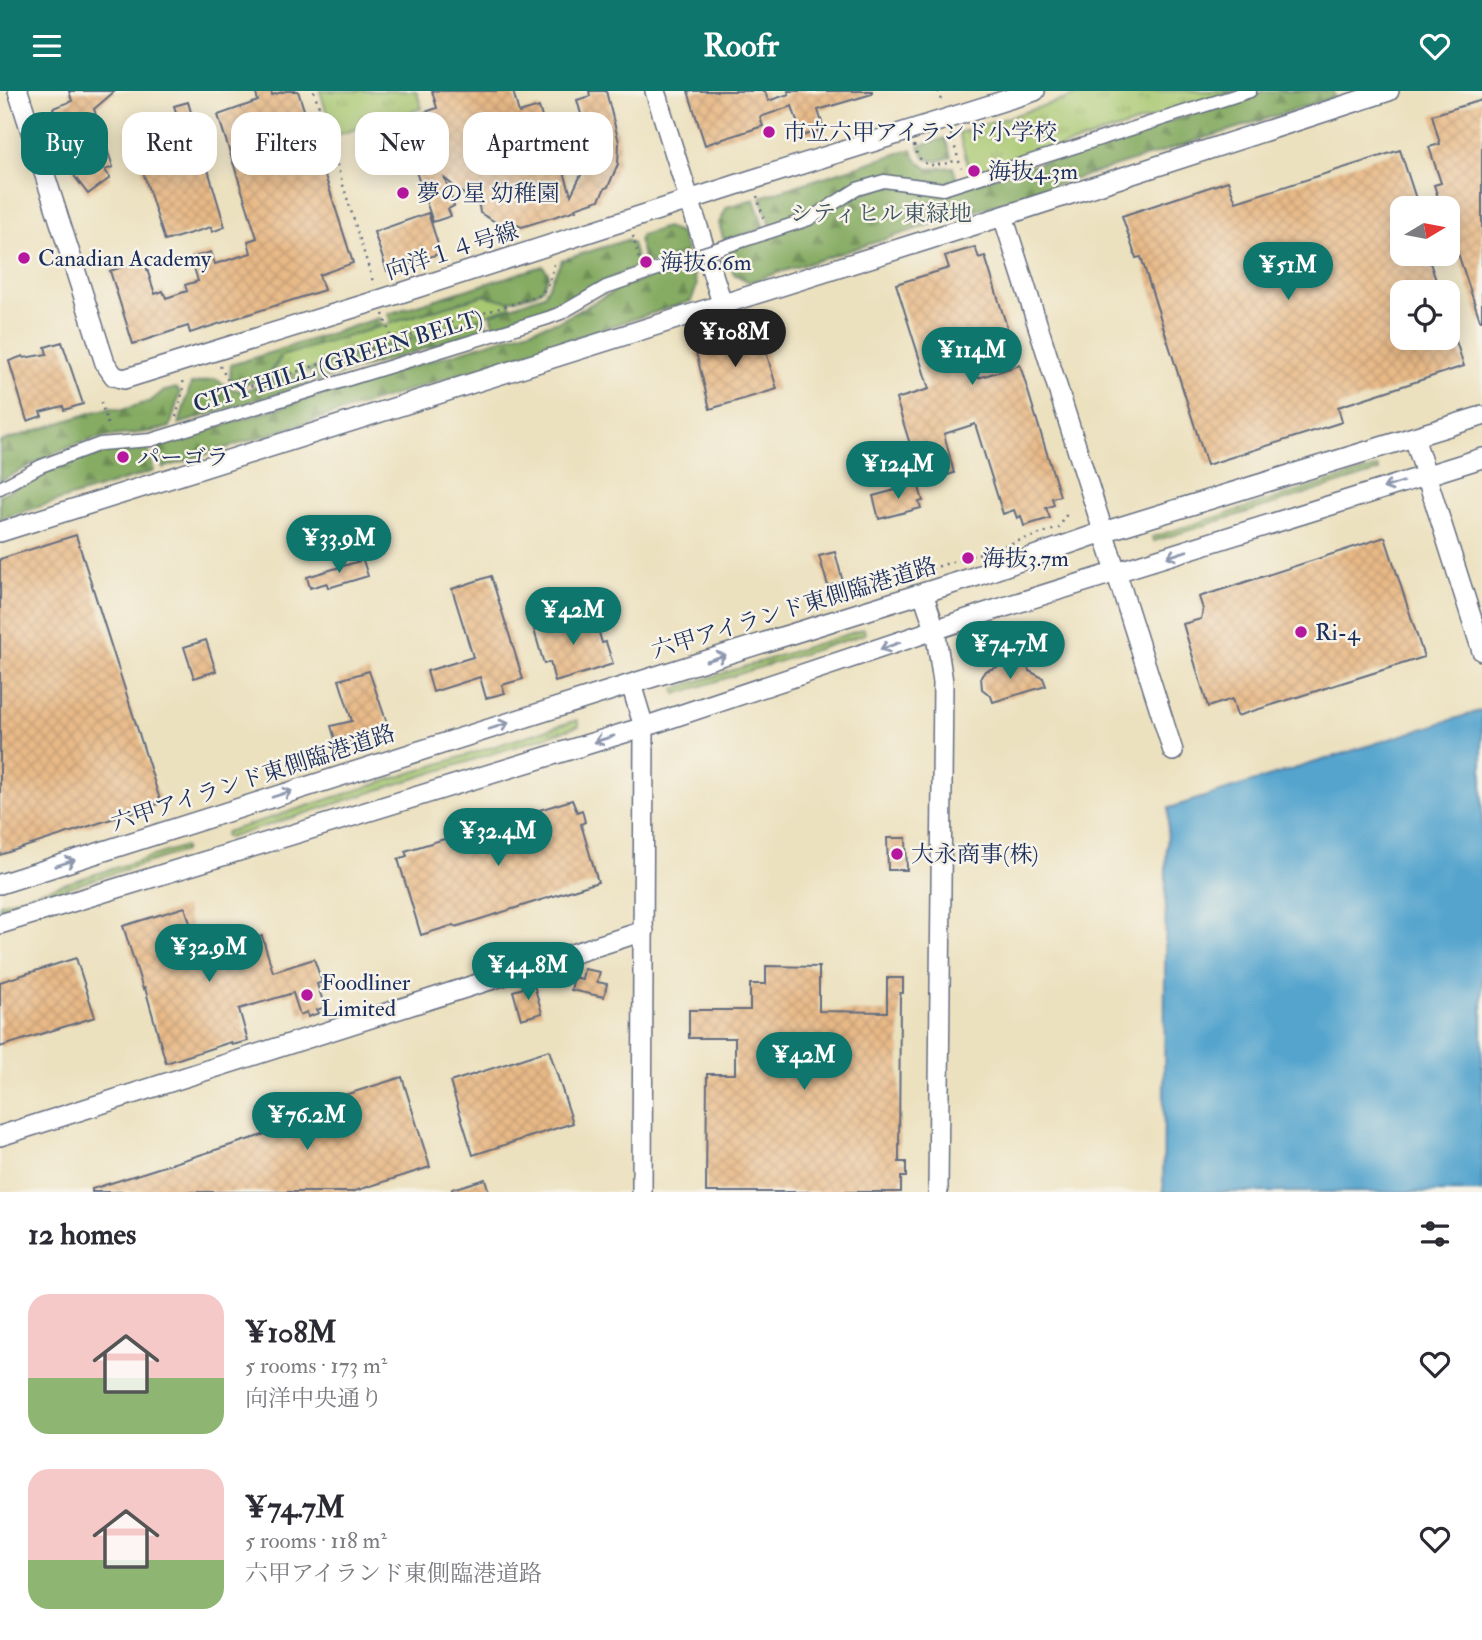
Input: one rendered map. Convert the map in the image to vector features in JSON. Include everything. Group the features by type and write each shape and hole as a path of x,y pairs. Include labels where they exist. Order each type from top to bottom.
{"street":[{"name":"向洋１４号線","path":"18,91 105,363 114,376 124,379 353,309 1035,91"},
{"path":"655,91 722,303"},
{"path":"768,233 809,219 857,188 884,181 943,189 1250,91"},
{"path":"0,532 1003,216 1389,91"},
{"path":"1003,216 1173,751"},
{"name":"CITY HILL (GREEN BELT)","path":"0,488 41,465 100,444 150,440 172,434 548,318 606,287 642,273 768,233"},
{"name":"六甲アイランド東側臨港道路","path":"0,884 923,593 1103,532 1482,416"},
{"path":"1414,437 1482,651"},
{"path":"0,924 644,727 935,629 1482,458"},
{"path":"923,593 935,629 943,682 938,1192"},
{"path":"631,684 644,727 642,1192"},
{"path":"0,1136 645,931"}],"path":[{"path":"314,91 375,287"},
{"path":"938,91 943,106"},
{"path":"914,143 920,159 927,164 940,165 958,160 950,131"},
{"path":"756,194 768,233"},
{"path":"632,232 642,273"},
{"path":"219,363 222,374 230,384 244,388 538,296 545,290 552,275 555,256"},
{"path":"383,311 392,342"},
{"path":"172,434 184,387 182,375"},
{"path":"101,402 113,442"},
{"path":"858,592 1059,528 1068,512"}],"green space":[{"path":"320,91 416,91 422,108 409,112 355,112 355,129 341,134 341,112 327,112"},
{"path":"1090,91 1236,91 971,176 959,133"},
{"name":"シティヒル東緑地","path":"1265,91 1333,91 1335,97 749,282 734,274 727,251 879,186 955,190"},
{"path":"945,138 951,157 938,161 926,159 919,146"},
{"path":"912,149 915,158 928,169 953,167 957,180 939,184 897,177 771,226 761,197"},
{"path":"754,199 764,228 724,241 719,223 727,207"},
{"path":"666,227 681,234 687,253 645,265 639,241 641,235"},
{"path":"626,240 632,243 638,266 579,293 556,307 494,327 491,314 544,295 562,260"},
{"path":"690,262 697,286 691,301 163,468 160,445 562,320 620,288"},
{"path":"543,266 549,274 542,289 536,293 509,301 484,295 391,323 388,314"},
{"path":"484,295 509,301 511,307 265,385 264,379 275,369 281,356"},
{"path":"484,316 488,329 314,383 309,370"},
{"path":"379,318 382,326 281,356 270,372 255,382 241,384 230,378 231,365"},
{"path":"303,372 308,384 179,424 191,384 215,379 232,389 243,391"},
{"path":"176,388 180,392 170,427 79,444 0,481 0,442 97,411 112,408 122,410 151,401 162,392"},
{"path":"147,447 154,471 0,519 0,495 76,458 111,448"},
{"path":"1378,467 1379,471 1154,541 1152,537"},
{"path":"864,629 865,634 676,694 674,689"},
{"path":"577,720 579,726 228,838 225,836 226,832"},
{"path":"185,848 184,851 0,909 0,904"}],"water":[{"path":"1482,710 1482,1192 1163,1192 1166,863 1169,808"}],"building":[{"path":"69,91 115,91 94,109 95,112 54,112 53,108 72,101"},
{"path":"255,91 271,91 272,95 298,91 305,112 231,112 231,156 218,115 258,101"},
{"path":"432,91 513,91 519,112 463,112 463,175 565,175 571,195 581,175 613,175 613,118 619,142 618,164 608,187 599,200 522,227 515,224 504,227 480,213 479,206 445,179 454,206 448,209 451,216 433,222 417,175 449,175 449,112 425,112 437,108"},
{"path":"589,91 606,91 611,112 580,112 577,100 590,96"},
{"path":"688,91 765,91 768,101 789,94 788,91 872,91 872,94 818,110 824,129 802,136 792,106 760,117 763,126 705,145"},
{"path":"1482,100 1482,320 1460,259 1460,196 1438,196 1434,185 1441,183 1429,147 1440,144 1432,115"},
{"path":"188,102 191,112 176,112 174,106"},
{"path":"539,107 540,112 522,112"},
{"path":"1400,150 1415,196 1390,196 1390,266 1431,266 1436,280 1390,280 1390,350 1459,350 1464,366 1338,407 1342,422 1207,465 1141,257 1136,258 1122,216 1228,181 1236,202"},
{"path":"108,152 113,167 108,169"},
{"path":"108,175 110,178 88,194 75,177"},
{"path":"144,175 210,175 225,227 212,232 211,227 165,241"},
{"path":"237,175 325,175 353,263 319,275 324,290 190,333 188,326 133,344 110,271 144,260 155,294 163,291 166,298 187,291 185,285 198,281 191,258 211,252 215,264 251,253 248,241 257,238"},
{"path":"428,213 441,253 387,271 374,232"},
{"path":"975,247 979,258 985,256 1011,340 970,353 978,378 1020,365 1060,496 1052,498 1054,505 1046,508 1050,518 1024,526 1021,516 1017,518 1014,510 1003,514 975,424 944,434 954,473 922,483 896,399 929,389 896,284 949,268 945,256"},
{"path":"760,331 777,389 710,409 694,344 714,340 729,342"},
{"path":"62,342 83,404 64,410 63,406 40,412 42,416 27,421 9,361 23,356 47,354 45,347"},
{"path":"918,484 923,501 919,502 921,508 879,519 873,496"},
{"path":"76,535 161,803 0,855 0,559"},
{"name":"Ri-4","path":"1385,537 1424,657 1237,716 1232,699 1208,707 1183,624 1201,619 1203,609 1199,597"},
{"path":"835,552 843,582 828,586 819,556"},
{"path":"363,560 368,576 328,588 327,583 310,588 307,577"},
{"path":"491,576 523,679 502,685 505,693 486,698 480,677 433,692 427,671 473,657 452,589"},
{"path":"593,612 602,643 606,642 613,664 555,682 550,662 544,664 534,630"},
{"path":"206,640 216,671 194,678 184,647"},
{"path":"1025,658 1029,671 1043,678 1046,686 993,702 991,696 982,689 981,677 985,671"},
{"path":"369,671 389,729 337,746 331,726 352,721 339,680"},
{"path":"572,800 577,812 582,810 585,822 581,824 598,882 421,935 398,859 407,856 405,851"},
{"name":"大永商事(株)","path":"887,838 906,838 907,870 888,870"},
{"path":"185,907 200,955 262,936 273,972 314,959 322,982 317,984 325,1007 317,1010 319,1013 308,1017 307,1012 300,1015 293,993 239,1009 248,1041 232,1045 231,1042 166,1063 145,988 143,989 123,926"},
{"path":"76,958 95,1017 0,1047 0,982"},
{"path":"766,966 819,967 819,1011 887,1012 887,978 903,978 903,993 900,993 899,1162 906,1162 906,1177 901,1177 901,1192 706,1192 707,1074 735,1074 735,1038 689,1038 689,1010 750,1010 750,984 766,984"},
{"path":"584,969 600,972 597,982 607,984 604,997 571,990 574,977 582,979"},
{"path":"534,985 542,1013 521,1019 513,991"},
{"path":"549,1050 573,1123 473,1155 450,1082"},
{"path":"402,1077 430,1167 352,1192 92,1192 92,1189 307,1121 303,1108"},
{"path":"485,1179 489,1192 452,1192 452,1189"}],"place":[{"name":"市立六甲アイランド小学校","path":"769,132"},
{"name":"海抜4.3m","path":"974,171"},
{"name":"夢の星 幼稚園","path":"403,193"},
{"name":"Canadian Academy","path":"24,258"},
{"name":"海抜6.6m","path":"646,262"},
{"name":"パーゴラ","path":"123,457"},
{"name":"海抜3.7m","path":"968,558"},
{"name":"Ri-4","path":"1301,632"},
{"name":"大永商事(株)","path":"897,854"},
{"name":"Foodliner Limited","path":"307,995"}]}
